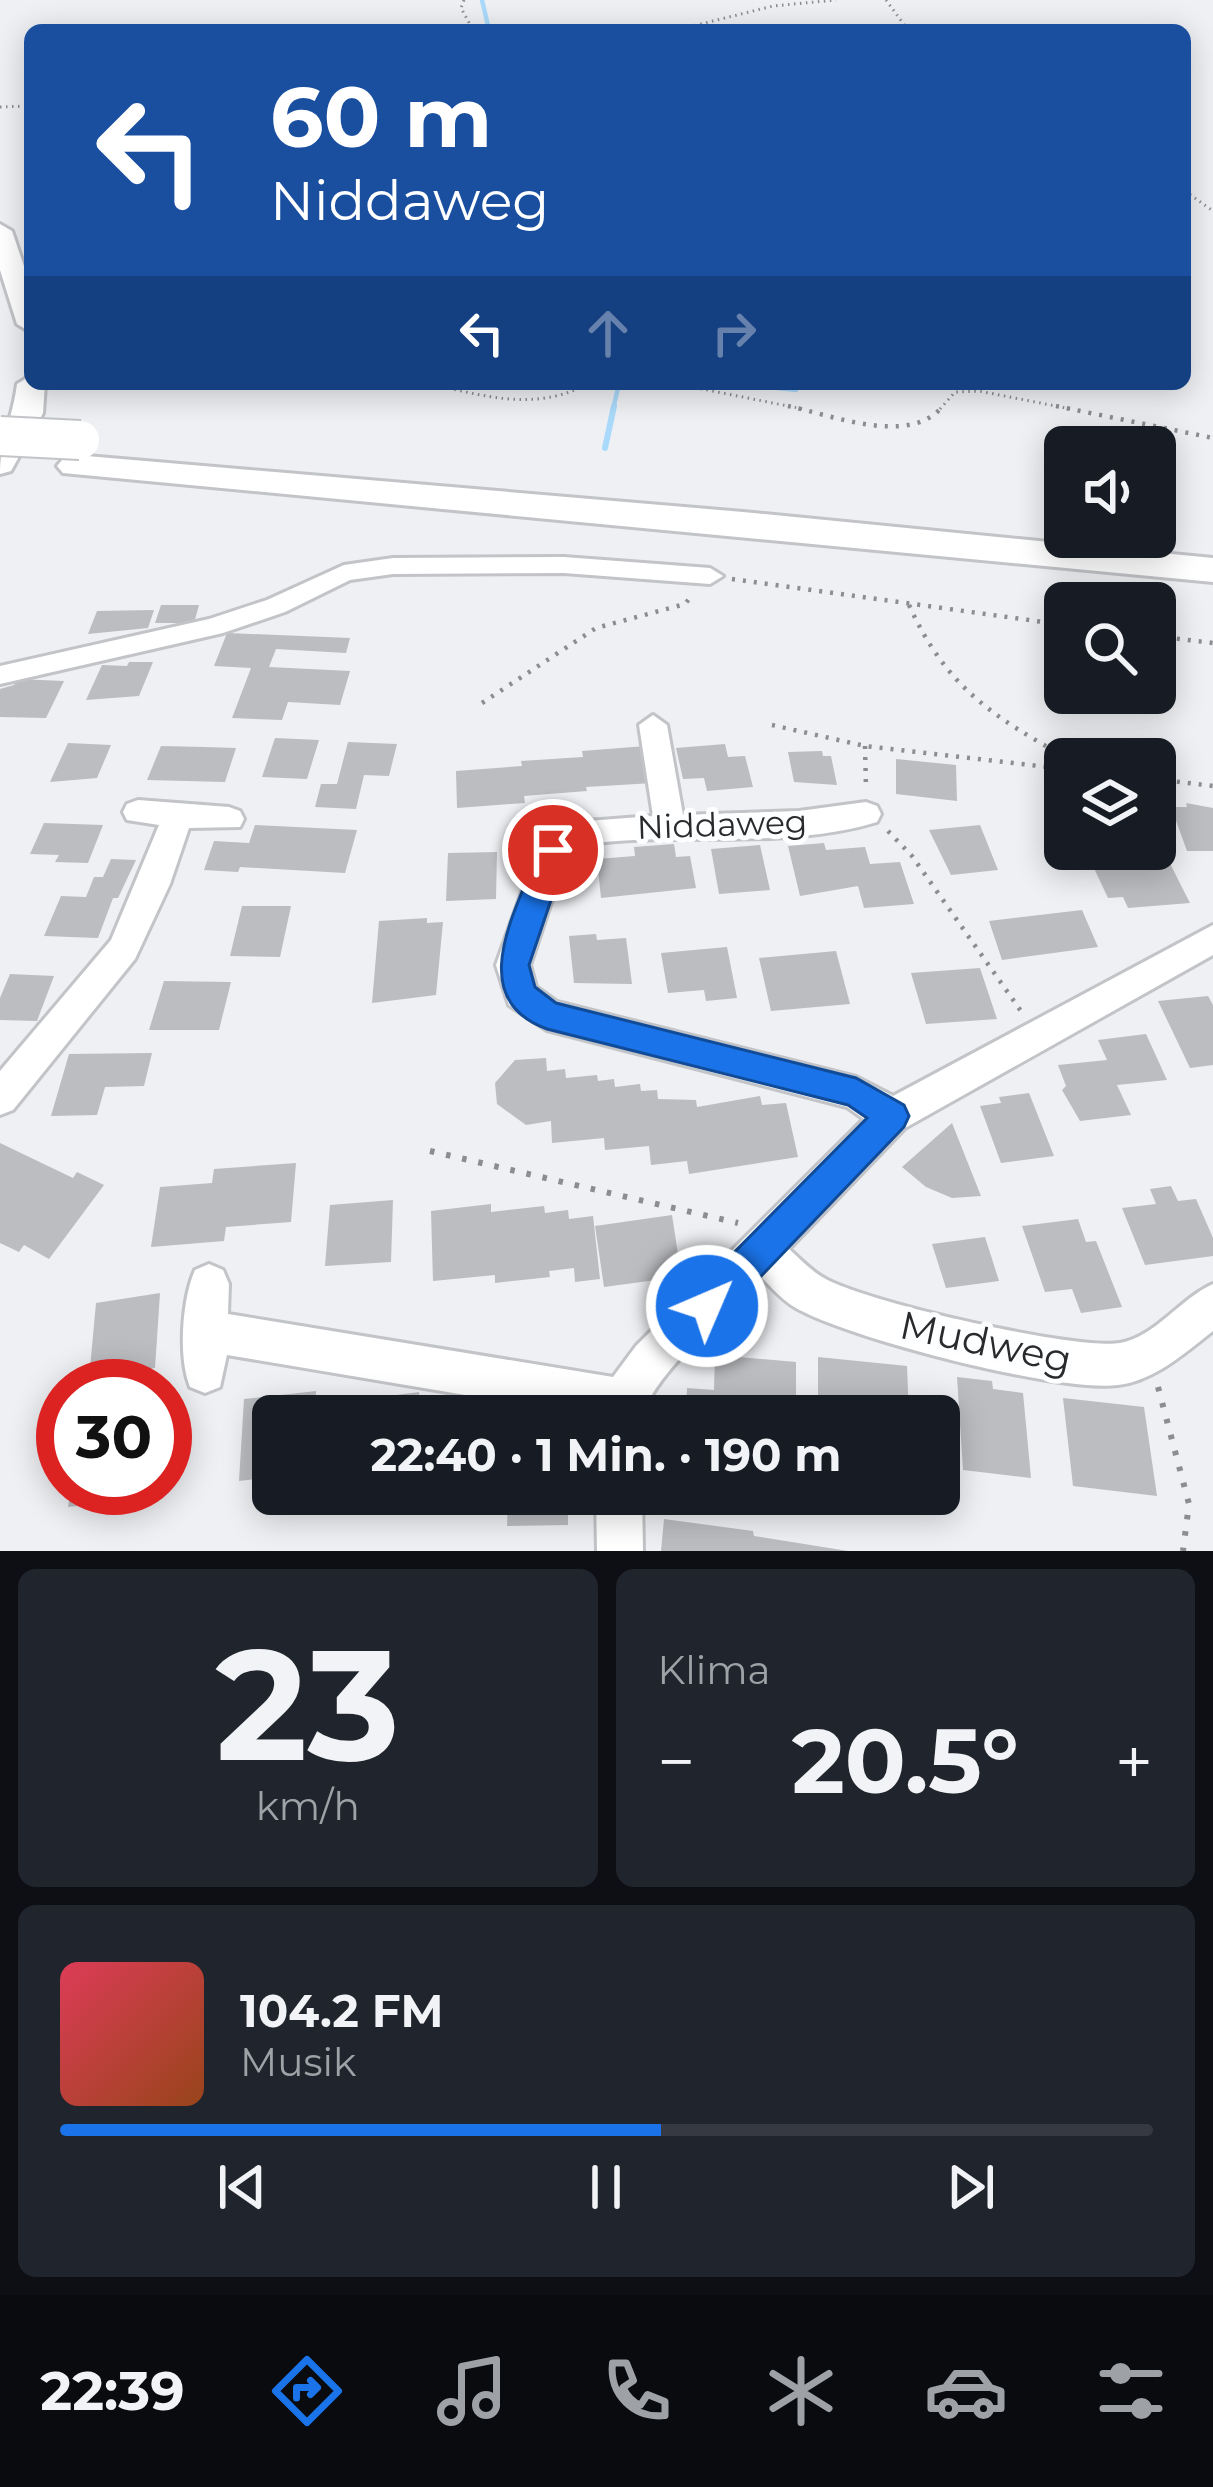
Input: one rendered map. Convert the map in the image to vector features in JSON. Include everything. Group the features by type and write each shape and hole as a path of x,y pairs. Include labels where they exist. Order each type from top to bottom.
{"highway":[{"path":"0,436 77,453 1213,569"},
{"path":"0,463 77,453 1044,526"},
{"path":"1176,539 1213,542"}],"main road":[{"path":"0,231 24,305"},
{"path":"0,463 28,412 30,390"}],"street":[{"path":"0,675 214,627 276,606 344,573 393,566 564,565 710,576"},
{"path":"653,725 670,827"},
{"path":"138,812 229,819"},
{"name":"Niddaweg","path":"866,814 799,824 574,835 553,850 513,965 521,994 547,1015 856,1093 892,1116"},
{"path":"0,1099 123,949 154,884 178,817"},
{"path":"630,1395 651,1361 892,1116 1213,939"},
{"name":"Mudweg","path":"771,1242 811,1294 889,1322 1081,1364 1119,1364 1148,1351 1213,1305"},
{"path":"209,1284 206,1352 525,1395"},
{"path":"619,1515 620,1551"}],"path":[{"path":"701,24 773,6 836,0"},
{"path":"468,390 537,401 566,399 579,390"},
{"path":"707,390 896,428 933,418 955,392 980,391 1213,438"},
{"path":"482,703 596,628 685,604 710,576 1044,622"},
{"path":"909,605 923,640 952,684 1044,742"},
{"path":"1176,639 1213,643"},
{"path":"772,725 865,746 1044,767"},
{"path":"865,746 866,814"},
{"path":"1176,782 1213,786"},
{"path":"899,839 1036,1033"},
{"path":"430,1151 771,1242"},
{"path":"1148,1351 1189,1504 1183,1551"}],"building":[{"path":"161,605 199,605 194,623 155,623"},
{"path":"154,610 148,628 88,634 97,611"},
{"path":"227,633 350,638 346,653 276,649 269,667 350,671 340,705 288,702 282,720 232,718 251,668 214,666"},
{"path":"129,662 153,662 139,696 86,700 102,665 127,666"},
{"path":"17,679 64,681 46,718 0,717 0,689 14,685"},
{"path":"275,738 319,740 307,779 262,777"},
{"path":"348,742 397,744 389,776 364,775 356,809 315,807 321,784 337,784"},
{"path":"68,743 111,745 97,778 50,782"},
{"path":"725,744 728,757 745,756 753,787 707,791 704,778 683,779 676,748"},
{"path":"161,746 236,748 225,782 147,780"},
{"path":"646,746 653,783 586,787 587,791 524,796 525,803 457,808 456,771 522,766 521,761 583,757 582,751"},
{"path":"822,751 823,756 831,756 837,785 794,782 788,752"},
{"path":"896,759 956,765 957,801 896,794"},
{"path":"1186,803 1213,808 1213,851 1187,851 1176,807 1187,807"},
{"path":"44,823 103,825 88,863 55,862 59,855 30,854"},
{"path":"255,825 357,830 345,873 240,867 238,872 204,870 214,841 249,843"},
{"path":"980,825 998,870 951,875 929,830"},
{"path":"824,843 826,850 865,847 870,864 900,862 914,904 864,908 858,886 800,896 788,846"},
{"path":"674,844 676,857 690,856 696,888 601,898 597,859 635,856 634,847"},
{"path":"760,845 770,890 719,894 711,849"},
{"path":"497,852 496,899 446,901 448,853"},
{"path":"111,859 136,860 118,898 113,898 98,938 44,936 61,896 86,897 94,877 103,877"},
{"path":"1095,870 1173,870 1190,903 1128,908 1123,897 1108,898"},
{"path":"242,906 291,906 280,957 230,956"},
{"path":"1082,910 1098,947 1002,960 989,921"},
{"path":"427,918 427,923 443,922 436,995 372,1003 379,921"},
{"path":"596,934 597,940 626,938 632,984 574,983 569,936"},
{"path":"727,947 737,998 706,1001 704,990 668,993 661,953"},
{"path":"836,951 850,1004 771,1011 759,958"},
{"path":"980,968 997,1019 926,1024 911,973"},
{"path":"10,974 54,976 37,1021 0,1020 0,998"},
{"path":"164,981 231,982 219,1030 149,1030"},
{"path":"1208,996 1213,1005 1213,1065 1190,1068 1158,1001"},
{"path":"1146,1034 1167,1080 1117,1085 1131,1115 1080,1121 1062,1090 1066,1086 1058,1065 1107,1060 1098,1040"},
{"path":"152,1053 144,1086 105,1087 97,1115 51,1116 69,1054"},
{"path":"546,1058 547,1071 565,1069 566,1078 597,1075 598,1081 614,1079 615,1087 640,1084 641,1091 657,1090 658,1099 696,1100 697,1107 760,1096 762,1105 786,1103 798,1157 689,1174 687,1161 651,1165 649,1146 605,1150 604,1138 552,1143 551,1121 526,1125 497,1104 495,1083 515,1060"},
{"path":"1029,1093 1054,1156 1001,1163 980,1106 1001,1103 999,1097"},
{"path":"952,1123 981,1196 952,1198 926,1187 902,1167"},
{"path":"0,1143 73,1178 77,1172 104,1185 49,1259 24,1245 19,1252 0,1243"},
{"path":"296,1163 291,1222 226,1227 224,1241 151,1247 160,1187 212,1183 214,1169"},
{"path":"1171,1186 1178,1201 1196,1199 1213,1238 1213,1256 1145,1265 1122,1208 1156,1204 1150,1189"},
{"path":"393,1200 391,1262 325,1266 330,1205"},
{"path":"491,1204 491,1212 544,1206 545,1213 568,1210 569,1219 593,1216 600,1279 575,1282 574,1268 549,1271 550,1277 495,1283 495,1275 433,1281 431,1211"},
{"path":"672,1215 680,1267 671,1278 604,1287 595,1226"},
{"path":"1078,1219 1086,1242 1096,1241 1122,1307 1081,1313 1072,1289 1045,1292 1022,1226"},
{"path":"985,1237 999,1281 946,1288 932,1244"},
{"path":"160,1293 156,1359 91,1359 96,1303"},
{"path":"715,1355 796,1362 796,1395 687,1395 687,1388 714,1390"},
{"path":"818,1357 907,1366 908,1395 818,1395"},
{"path":"957,1377 992,1381 993,1389 1023,1393 1031,1478 963,1470"},
{"path":"252,1398 252,1479 239,1481 244,1399"},
{"path":"1063,1398 1144,1407 1157,1496 1073,1486"},
{"path":"507,1515 568,1515 568,1525 507,1526"},
{"path":"664,1519 753,1531 754,1536 848,1551 661,1551"}],"waterway":[{"path":"482,0 488,24"},
{"path":"613,409 618,390"},
{"path":"605,448 614,406"}],"route":[{"path":"553,850 513,965 521,994 547,1015 856,1093 892,1116 707,1306"}]}
